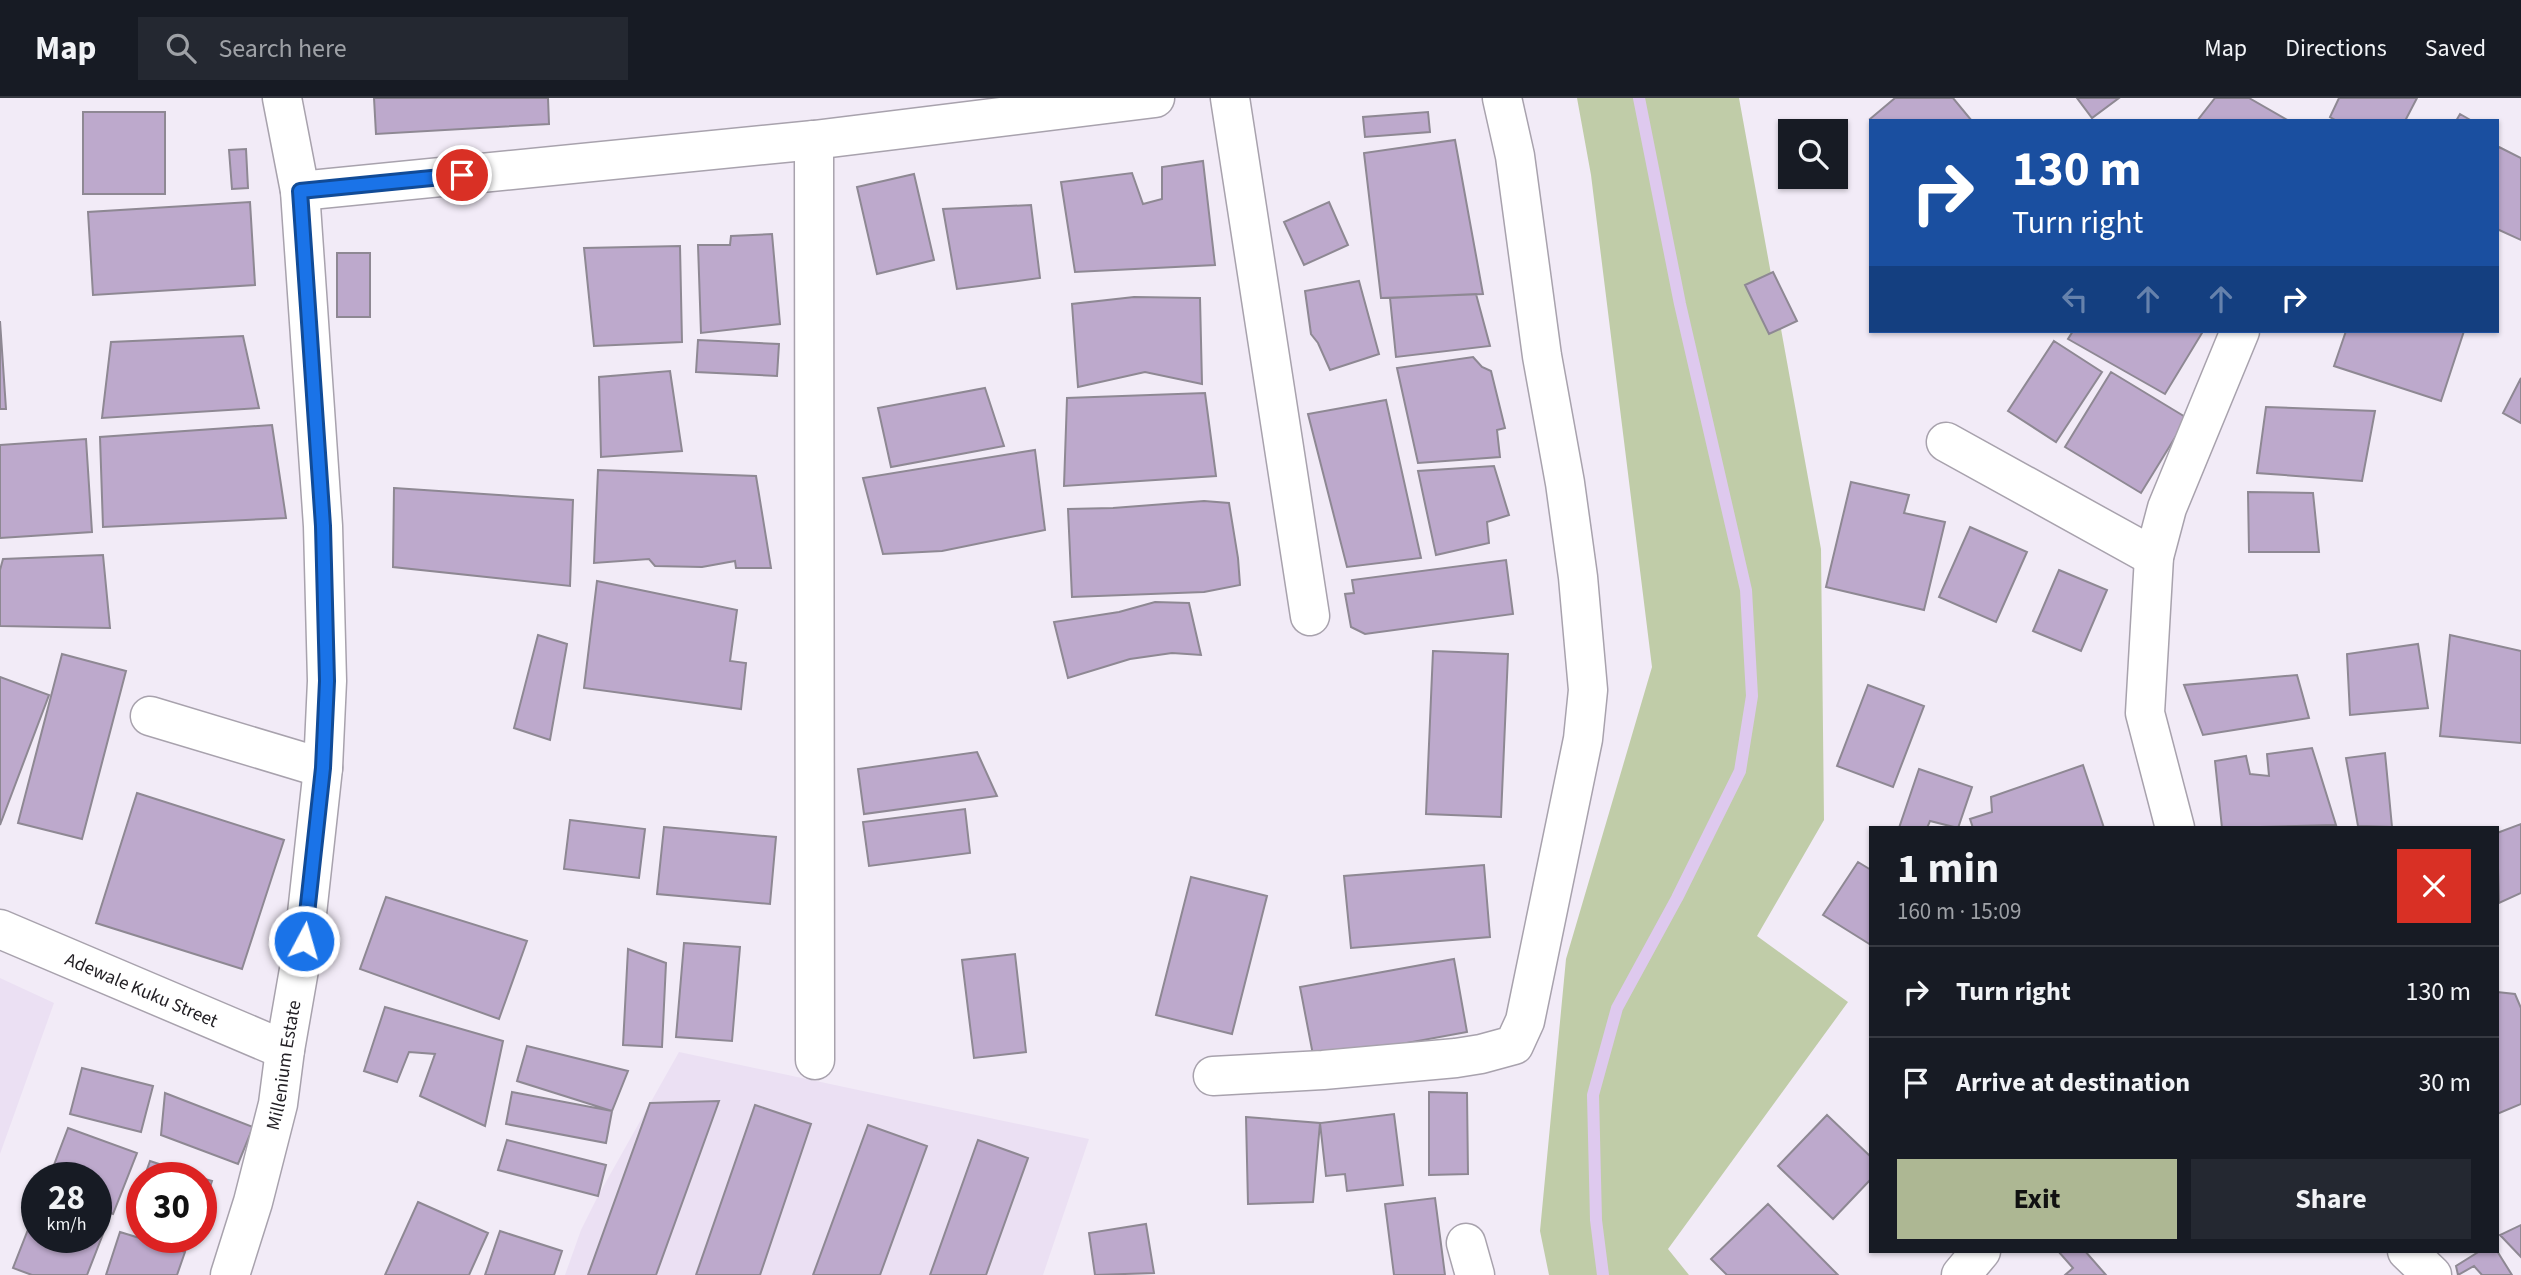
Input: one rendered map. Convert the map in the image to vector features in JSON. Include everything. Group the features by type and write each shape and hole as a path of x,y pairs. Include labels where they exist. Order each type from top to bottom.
{"street":[{"name":"Millenium Estate","path":"230,1275 253,1202 278,1104 304,941 323,768 327,681 323,526 300,191 282,98"},
{"path":"300,191 814,140 1155,98"},
{"path":"1230,98 1310,617"},
{"path":"1213,1076 1323,1070 1480,1054 1514,1045 1525,1021 1583,739 1588,690 1578,577 1542,356 1515,156 1502,98"},
{"path":"814,140 815,1060"},
{"path":"2174,826 2145,713 2154,557 2167,509 2239,333"},
{"path":"1946,442 2154,557"},
{"path":"150,716 323,768"},
{"name":"Adewale Kuku Street","path":"0,929 285,1050"},
{"path":"1961,1275 1979,1253"},
{"path":"2409,1253 2432,1275"}],"shaded area":[{"path":"0,978 54,1003 0,1154"},
{"path":"679,1052 1089,1139 1043,1275 565,1275 581,1230 598,1196"}],"green space":[{"path":"1577,98 1739,98 1821,549 1824,820 1757,936 1848,1002 1668,1249 1689,1275 1549,1275 1540,1231 1566,959 1652,667 1591,175"}],"building":[{"path":"374,98 548,98 549,124 376,134"},
{"path":"1895,98 1953,98 1970,119 1870,119"},
{"path":"2077,98 2119,98 2092,118"},
{"path":"2215,98 2249,98 2286,119 2199,119"},
{"path":"2339,98 2417,98 2406,119 2330,117"},
{"path":"83,112 165,112 165,194 83,194"},
{"path":"1428,112 1430,132 1365,137 1363,117"},
{"path":"1455,140 1483,294 1381,298 1364,153"},
{"path":"2499,147 2521,158 2521,240 2499,230"},
{"path":"246,149 248,188 232,189 229,150"},
{"path":"1203,161 1215,265 1075,272 1061,182 1132,173 1143,204 1162,199 1162,167"},
{"path":"914,174 934,260 877,274 857,187"},
{"path":"250,202 255,285 93,295 88,212"},
{"path":"1329,202 1348,245 1304,265 1284,222"},
{"path":"1031,205 1040,278 957,289 943,209"},
{"path":"772,234 780,324 701,333 698,245 730,245 731,236"},
{"path":"680,246 682,342 594,346 584,248"},
{"path":"337,253 370,253 370,317 337,317"},
{"path":"1773,272 1797,321 1769,334 1745,285"},
{"path":"1359,281 1379,354 1330,370 1311,334 1305,291"},
{"path":"1476,294 1490,346 1396,357 1390,298"},
{"path":"1134,297 1200,298 1202,384 1145,372 1078,387 1072,304"},
{"path":"0,321 6,409 0,409"},
{"path":"2072,333 2202,333 2165,394 2068,339"},
{"path":"2345,333 2463,333 2441,401 2334,366"},
{"path":"243,336 259,408 102,418 111,342"},
{"path":"698,340 779,344 777,376 696,372"},
{"path":"2054,341 2102,372 2056,442 2008,411"},
{"path":"1473,357 1482,367 1491,371 1505,428 1497,430 1500,457 1418,463 1397,368"},
{"path":"670,371 682,451 601,457 599,377"},
{"path":"2111,372 2187,418 2141,493 2065,447"},
{"path":"2521,378 2521,423 2503,413"},
{"path":"985,388 1004,446 891,467 878,408"},
{"path":"1205,393 1216,476 1064,486 1067,398"},
{"path":"1386,400 1421,558 1347,567 1308,414"},
{"path":"2266,407 2375,411 2362,481 2257,473"},
{"path":"272,425 286,518 103,527 100,437"},
{"path":"86,439 92,532 0,538 0,445"},
{"path":"1035,450 1045,530 942,551 883,554 863,478"},
{"path":"1494,466 1509,515 1487,522 1489,543 1436,555 1418,471"},
{"path":"598,470 756,476 771,568 736,568 735,561 702,567 655,566 649,559 594,563"},
{"path":"1851,482 1909,495 1904,513 1945,522 1924,610 1826,587"},
{"path":"394,488 573,500 570,586 393,567"},
{"path":"2248,492 2313,493 2319,552 2249,552"},
{"path":"1204,501 1229,503 1240,585 1204,592 1072,597 1068,509"},
{"path":"1970,527 2027,552 1996,622 1939,597"},
{"path":"103,555 110,628 0,626 0,570 3,559"},
{"path":"1506,560 1513,614 1365,634 1351,627 1345,594 1354,593 1352,580"},
{"path":"2059,570 2107,590 2081,651 2033,631"},
{"path":"597,581 737,610 730,661 746,663 741,709 584,688"},
{"path":"1155,602 1189,603 1201,655 1172,653 1130,659 1068,678 1054,622 1119,612"},
{"path":"538,635 567,644 550,740 514,728"},
{"path":"2450,635 2521,651 2521,743 2440,736"},
{"path":"2418,644 2428,708 2350,715 2347,654"},
{"path":"1433,651 1508,654 1501,817 1426,814"},
{"path":"62,654 126,671 82,839 18,823"},
{"path":"2297,675 2309,718 2203,735 2184,685"},
{"path":"0,677 49,695 0,825"},
{"path":"1868,685 1924,706 1893,787 1837,766"},
{"path":"2312,748 2336,825 2222,826 2215,761 2246,756 2250,774 2269,776 2267,754"},
{"path":"977,752 997,796 864,814 858,769"},
{"path":"2385,753 2392,826 2358,826 2346,758"},
{"path":"2083,765 2103,826 1972,826 1970,819 1992,812 1991,797"},
{"path":"1919,769 1972,787 1959,826 1930,821 1928,826 1900,826"},
{"path":"137,793 284,840 242,969 96,923"},
{"path":"965,809 970,853 869,866 863,822"},
{"path":"570,820 645,829 639,878 564,869"},
{"path":"2521,824 2521,893 2499,903 2499,832"},
{"path":"664,827 776,837 770,904 657,894"},
{"path":"1858,862 1869,869 1869,944 1823,915"},
{"path":"1484,865 1490,937 1351,948 1344,876"},
{"path":"1191,877 1267,896 1232,1034 1156,1015"},
{"path":"386,897 527,941 499,1019 360,969"},
{"path":"684,943 740,947 732,1041 676,1037"},
{"path":"628,949 666,963 662,1047 623,1045"},
{"path":"1015,954 1026,1052 974,1058 962,960"},
{"path":"1454,959 1467,1032 1314,1060 1300,987"},
{"path":"2499,992 2515,994 2521,1008 2521,1104 2499,1113"},
{"path":"385,1007 503,1041 485,1126 420,1096 435,1054 409,1052 397,1082 364,1071"},
{"path":"527,1046 628,1071 612,1111 517,1081"},
{"path":"82,1068 153,1086 141,1132 70,1114"},
{"path":"512,1092 612,1111 606,1143 506,1124"},
{"path":"1429,1092 1467,1093 1468,1174 1429,1175"},
{"path":"165,1093 253,1127 238,1164 161,1135"},
{"path":"719,1101 656,1275 588,1275 650,1103"},
{"path":"755,1105 811,1124 760,1275 696,1275"},
{"path":"1394,1114 1403,1185 1347,1191 1345,1174 1326,1176 1320,1123"},
{"path":"1827,1115 1869,1155 1869,1181 1833,1219 1778,1166"},
{"path":"1246,1117 1320,1123 1313,1202 1248,1204"},
{"path":"868,1125 927,1146 880,1275 813,1275"},
{"path":"68,1128 137,1153 133,1162 126,1162 126,1181 113,1214 112,1162 55,1162"},
{"path":"507,1140 606,1165 598,1196 498,1170"},
{"path":"978,1140 1028,1158 986,1275 930,1275"},
{"path":"1435,1198 1445,1275 1394,1275 1385,1204"},
{"path":"418,1202 488,1233 469,1275 385,1275"},
{"path":"1768,1204 1838,1275 1727,1275 1711,1259"},
{"path":"1146,1224 1154,1273 1095,1275 1089,1233"},
{"path":"2521,1225 2521,1257 2500,1235"},
{"path":"500,1231 562,1251 554,1275 485,1275"},
{"path":"120,1232 126,1234 126,1253 185,1253 177,1275 106,1275"},
{"path":"21,1247 21,1253 96,1253 87,1275 32,1275 13,1268"},
{"path":"2060,1253 2087,1253 2106,1275 2065,1275 2073,1268"},
{"path":"2477,1253 2498,1253 2512,1275 2482,1275 2474,1266 2458,1275 2456,1266"}],"waterway":[{"path":"1603,1275 1596,1220 1593,1095 1617,1008 1677,898 1740,771 1752,696 1746,590 1680,304 1639,98"}],"route":[{"path":"304,941 323,768 327,681 323,526 300,191 462,175"}]}
